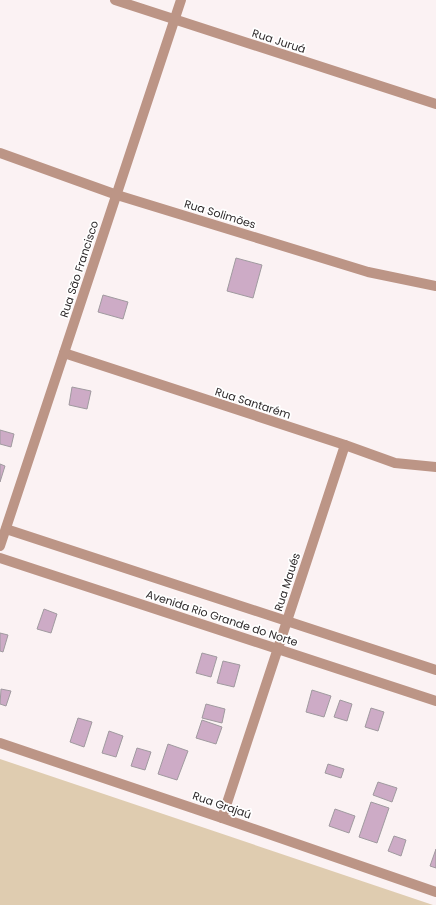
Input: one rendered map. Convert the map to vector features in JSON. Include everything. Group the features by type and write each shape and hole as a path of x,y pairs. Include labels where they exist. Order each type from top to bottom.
{"street":[{"name":"Rua Juruá","path":"115,0 436,104"},
{"name":"Rua São Francisco","path":"0,546 181,0"},
{"name":"Rua Solimões","path":"0,153 117,195 368,272 436,286"},
{"name":"Rua Santarém","path":"64,353 394,463 436,467"},
{"name":"Rua Maués","path":"222,818 345,446"},
{"name":"Avenida Rio Grande do Norte","path":"6,529 436,670"},
{"name":"Avenida Rio Grande do Norte","path":"0,558 436,701"},
{"name":"Rua Grajaú","path":"0,743 436,892"}],"shaded area":[{"path":"0,759 433,905 0,905"}],"building":[{"path":"236,258 262,265 253,298 227,291"},
{"path":"103,295 128,302 123,319 98,312"},
{"path":"72,387 91,391 87,409 69,405"},
{"path":"0,430 14,434 11,447 0,444"},
{"path":"0,464 5,466 0,482"},
{"path":"44,609 57,614 51,633 37,629"},
{"path":"0,633 8,635 3,652 0,651"},
{"path":"202,653 217,657 211,677 196,673"},
{"path":"223,661 240,665 234,687 217,683"},
{"path":"1,689 11,691 6,706 0,704"},
{"path":"312,690 331,696 324,717 306,712"},
{"path":"340,700 352,704 347,721 334,717"},
{"path":"206,704 225,709 222,723 202,718"},
{"path":"371,708 384,712 378,731 365,727"},
{"path":"78,718 92,722 84,747 70,742"},
{"path":"202,720 222,727 216,744 196,738"},
{"path":"109,731 123,736 116,757 102,753"},
{"path":"168,744 188,751 177,780 158,774"},
{"path":"137,748 151,752 145,770 131,766"},
{"path":"328,764 344,769 341,778 325,773"},
{"path":"378,782 397,788 392,802 373,795"},
{"path":"371,802 389,808 377,843 359,837"},
{"path":"335,809 355,816 349,833 329,826"},
{"path":"394,836 406,840 401,856 388,851"},
{"path":"436,849 436,868 430,866"}]}
